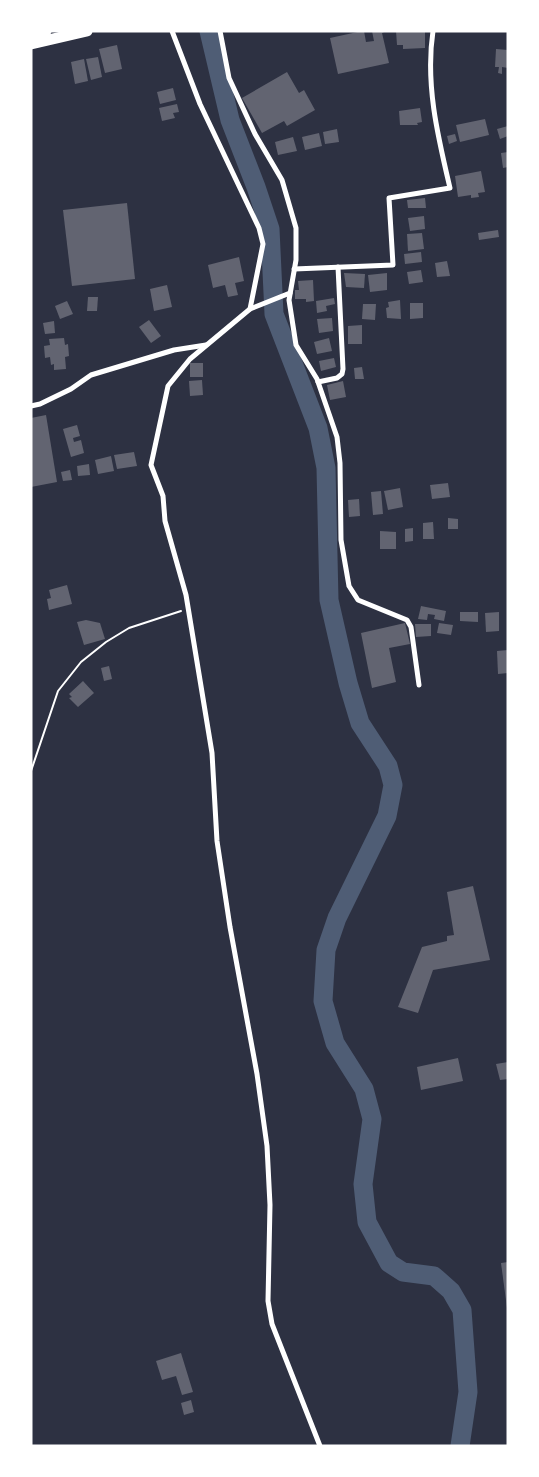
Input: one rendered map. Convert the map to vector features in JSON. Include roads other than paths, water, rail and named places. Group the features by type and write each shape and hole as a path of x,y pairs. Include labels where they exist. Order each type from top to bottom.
{"highway":[{"path":"31,35 46,31"},
{"path":"31,44 87,31"}],"street":[{"path":"172,31 200,104 259,228 263,244 253,308"},
{"path":"220,31 229,78 255,134 282,180 296,228 294,269 289,300 296,345 318,382 337,437 340,463 341,540 349,586 358,600 407,620 414,643 419,685"},
{"path":"294,269 393,266 389,198 450,188 435,120 430,53 433,31"},
{"path":"318,382 337,378 342,374 343,369 338,267"},
{"path":"290,293 253,308 190,359 168,386 151,466 163,496 166,521 188,608 212,753 217,841 230,928 257,1074 267,1146 270,1204 268,1301 272,1324 320,1446"},
{"path":"31,406 40,404 71,389 91,375 174,350 207,345"}],"waterway":[{"path":"209,31 230,120 270,229 274,314 318,428 326,468 329,600 348,683 360,723 388,766 393,785 387,816 337,918 326,950 323,1001 335,1043 364,1089 372,1119 363,1184 367,1222 389,1263 403,1272 434,1276 451,1291 462,1310 468,1392 460,1446"}]}
